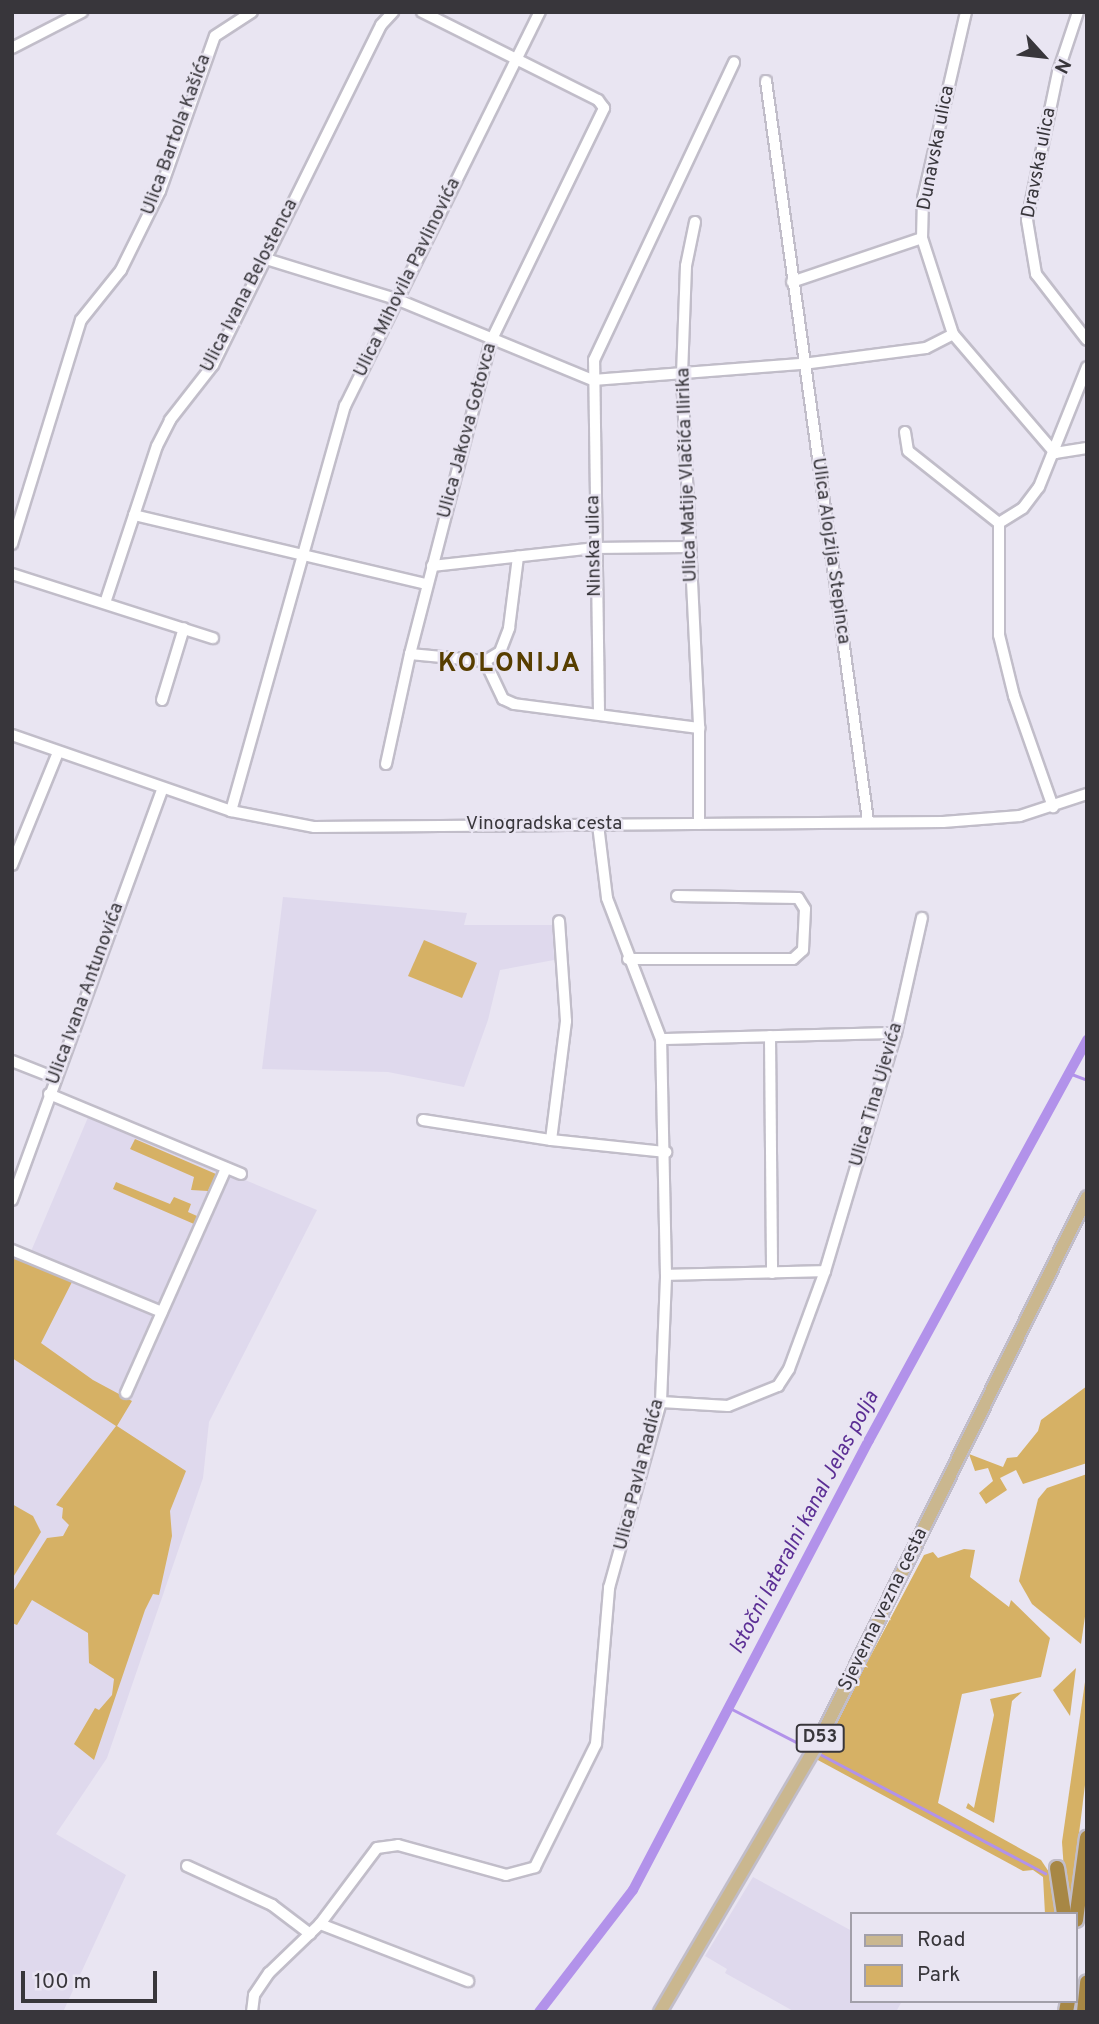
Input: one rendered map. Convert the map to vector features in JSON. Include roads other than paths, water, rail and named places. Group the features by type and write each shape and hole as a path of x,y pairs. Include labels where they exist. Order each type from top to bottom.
{"highway":[{"path":"1077,1912 1087,1838"},
{"path":"1057,1867 1064,1912"},
{"path":"1084,2012 1087,1985"}],"main road":[{"name":"Sjeverna vezna cesta","path":"660,2012 820,1739 1087,1197"}],"street":[{"path":"12,48 82,12"},
{"name":"Ulica Bartola Kašića","path":"12,544 81,320 121,270 160,191 215,36 252,12"},
{"name":"Ulica Ivana Belostenca","path":"105,603 162,437 213,365 381,24 393,12"},
{"path":"422,12 516,61"},
{"name":"Ulica Mihovila Pavlinovića","path":"231,811 345,406 540,12"},
{"name":"Dunavska ulica","path":"966,12 923,198 922,238 953,334 1055,453"},
{"name":"Dravska ulica","path":"1078,12 1058,72 1027,220 1036,274 1087,340"},
{"name":"Ulica Jakova Gotovca","path":"386,764 427,584 491,341 604,108 598,100 516,61"},
{"name":"Ninska ulica","path":"599,712 594,548 594,360 734,62"},
{"name":"Ulica Alojzija Stepinca","path":"766,81 868,821"},
{"name":"Ulica Matije Vlačića Ilirika","path":"695,222 686,266 682,377 699,729 699,824"},
{"path":"792,282 922,238"},
{"path":"266,259 396,299 491,341 593,380 682,377 803,364 926,348 953,334"},
{"path":"999,523 1023,508 1055,453 1087,367"},
{"path":"905,432 908,451 999,523"},
{"path":"1055,453 1087,448"},
{"path":"134,515 427,584"},
{"path":"999,523 999,635 1014,696 1053,807"},
{"path":"432,566 594,548 690,547"},
{"path":"410,654 485,661 500,652 509,628 518,557"},
{"path":"12,574 213,638"},
{"path":"162,700 184,628"},
{"path":"485,661 503,699 699,729"},
{"name":"Vinogradska cesta","path":"12,736 231,811 314,827 971,820 1053,807 1087,794"},
{"path":"12,865 58,752"},
{"name":"Ulica Ivana Antunovića","path":"12,1200 162,789"},
{"name":"Ulica Pavla Radića","path":"320,1924 377,1848 398,1845 506,1875 535,1867 596,1744 610,1588 661,1402 666,1275 666,1152 661,1039 628,959 607,898 598,825"},
{"path":"628,959 793,959 803,950 805,909 798,898 677,896"},
{"name":"Ulica Tina Ujevića","path":"661,1402 728,1406 778,1386 789,1369 825,1271 897,1032 922,918"},
{"path":"551,1140 566,1021 559,921"},
{"path":"661,1039 897,1032"},
{"path":"770,1035 772,1273"},
{"path":"12,1060 55,1078"},
{"path":"49,1094 241,1174"},
{"path":"423,1120 551,1140 666,1152"},
{"path":"126,1393 226,1168"},
{"path":"12,1250 162,1312"},
{"path":"666,1275 825,1271"},
{"path":"187,1866 272,1905 310,1934"},
{"path":"252,2012 254,1995 269,1973 320,1924 468,1981"}],"waterway":[{"name":"Istočni lateralni kanal Jelas polja","path":"539,2012 633,1890 869,1440 1087,1040"},
{"path":"1069,1073 1087,1080"},
{"path":"732,1709 806,1747"},
{"path":"820,1754 1045,1873"}],"district":[{"name":"KOLONIJA","path":"510,665"}]}
